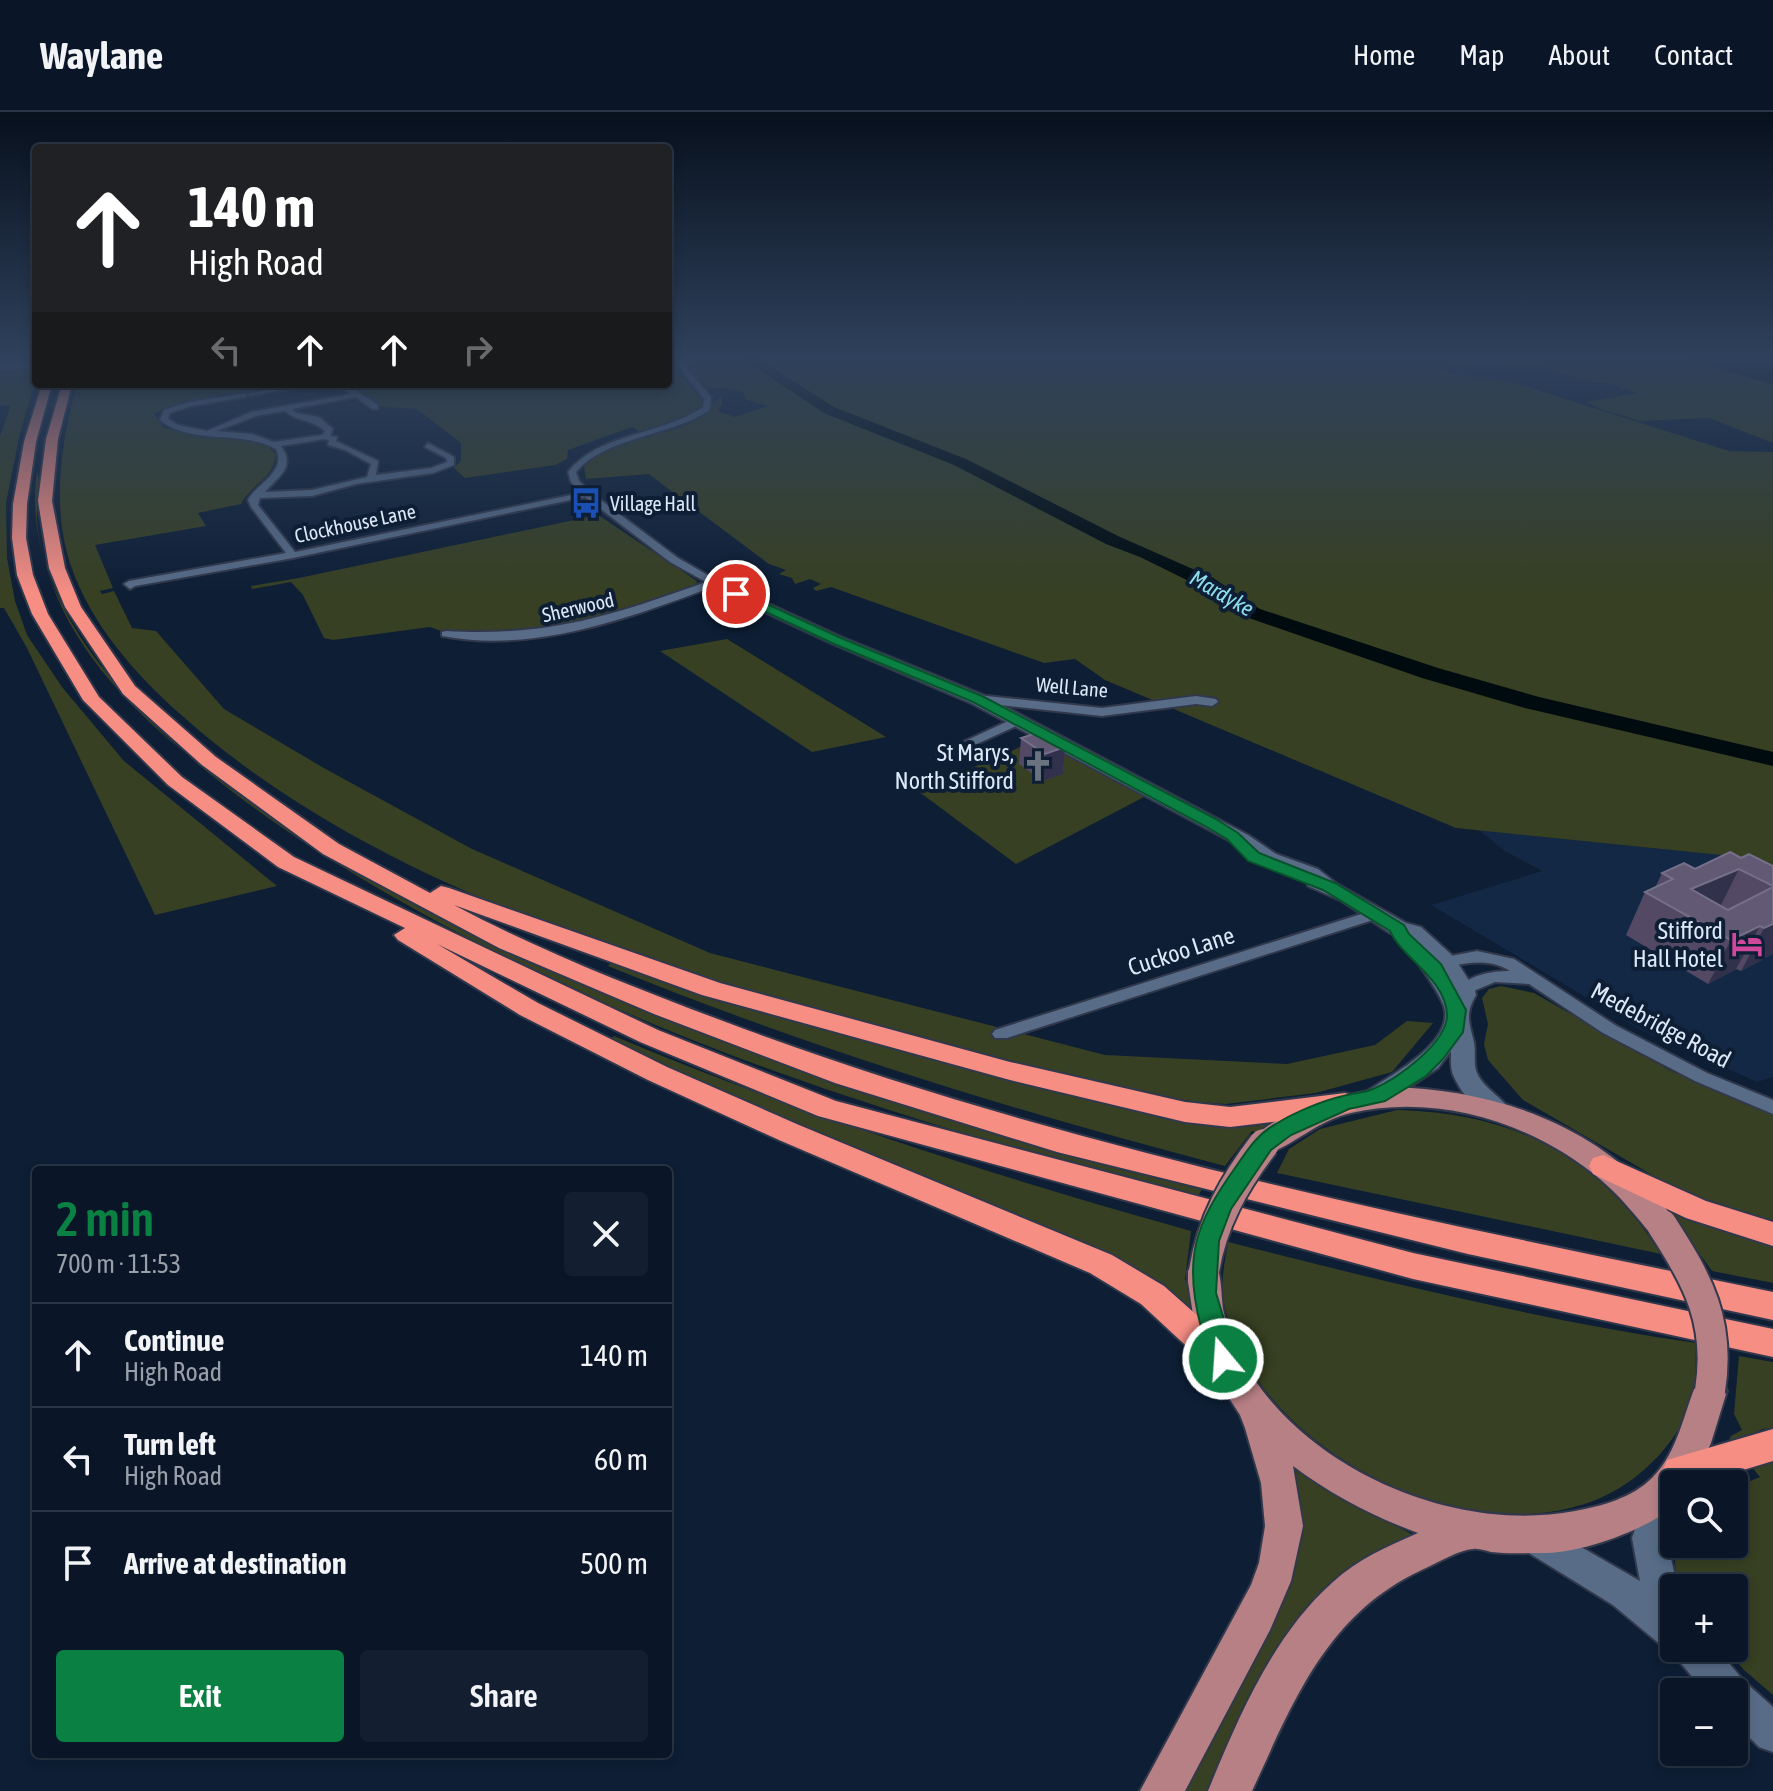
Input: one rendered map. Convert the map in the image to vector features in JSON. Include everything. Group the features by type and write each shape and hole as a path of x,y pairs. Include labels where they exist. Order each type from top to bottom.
{"highway":[{"path":"31,437 19,516 25,575 40,614 92,700 175,781 286,862 336,888 649,1036 828,1109 1413,1266 1773,1343"},
{"path":"52,437 45,501 57,568 73,607 129,690 209,761 331,849 507,943 663,1008 845,1076 1057,1141 1468,1242 1773,1306"},
{"path":"331,849 541,931 711,989 1010,1071 1210,1116 1230,1117 1345,1103"},
{"path":"336,888 453,965 584,1039 866,1165 1041,1236 1128,1278 1161,1302 1223,1359"},
{"path":"1603,1166 1697,1210 1773,1234"},
{"path":"1705,1470 1773,1445"}],"main road":[{"path":"1660,1490 1618,1518 1579,1530 1534,1537 1471,1531 1410,1514 1332,1475 1298,1449 1254,1404 1223,1359 1204,1293 1208,1241 1221,1206 1264,1144 1283,1129 1345,1103 1378,1096 1418,1095 1468,1102 1528,1122 1603,1166 1662,1225 1697,1283 1711,1321 1716,1355 1710,1391 1699,1430 1678,1470"},
{"path":"1162,1791 1259,1608 1280,1556 1284,1527 1282,1490 1254,1404"},
{"path":"1230,1791 1302,1646 1324,1616 1374,1574 1401,1559 1471,1531"}],"street":[{"path":"254,437 278,448 328,440 344,445 354,454 375,463 371,479"},
{"path":"641,437 579,461 572,472 573,478 587,494 682,566 836,640 977,699 1019,720 1232,836 1243,850 1265,863 1329,887 1398,928 1401,936 1442,968 1459,1008 1463,1065 1468,1083 1498,1111"},
{"path":"255,495 312,493 371,479 433,470 451,463 450,457 428,445"},
{"path":"278,448 283,466 255,495 254,505 293,555"},
{"name":"Clockhouse Lane","path":"125,585 293,555 587,494"},
{"name":"Sherwood","path":"446,634 486,638 540,635 597,625 714,583"},
{"name":"Well Lane","path":"977,699 1102,712 1196,700 1212,702"},
{"path":"943,754 1019,720"},
{"path":"943,739 958,747"},
{"name":"Cuckoo Lane","path":"1001,1034 1377,914"},
{"name":"Medebridge Road","path":"1442,968 1466,957 1489,957 1508,963 1609,1029 1701,1077 1773,1107"},
{"path":"1378,1096 1429,1062 1475,982 1496,976 1530,979"},
{"path":"1660,1511 1649,1538 1660,1589"},
{"path":"1534,1537 1626,1592 1660,1620"},
{"path":"1704,1662 1718,1678"},
{"path":"1748,1709 1773,1733"}],"shaded area":[{"path":"1479,830 1731,856 1773,893 1773,1077 1757,1082 1641,1030 1431,905 1542,871 1503,850"}],"green space":[{"path":"0,437 19,437 6,503 7,558 15,601 27,635 62,687 124,761 277,886 155,915 27,648 4,608 0,608"},
{"path":"65,437 232,437 267,446 276,454 267,476 241,504 198,513 206,526 95,545 113,588 100,591 102,594 114,591 132,628 156,631 224,709 322,767 472,849 710,953 1105,1055 1287,1064 1375,1045 1407,1021 1433,1023 1392,1072 1316,1093 1226,1104 1197,1102 1063,1074 833,1015 733,987 534,920 437,878 345,831 258,776 179,713 146,681 102,627 71,566 61,521"},
{"path":"454,437 603,437 568,450 567,459 555,465 465,478 454,468 461,460 461,443"},
{"path":"646,437 1686,437 1729,451 1773,452 1773,893 1731,856 1456,828 1105,680 1075,659 1044,663 831,587 816,591 813,588 821,584 810,579 795,584 792,578 779,574 786,570 769,564 682,499 666,497 675,494 649,474 586,479 584,467 619,445"},
{"path":"1759,437 1773,437 1773,443"},
{"path":"39,489 47,569 97,661 179,747 240,795 200,766 163,734 96,664 71,625 46,568 37,518"},
{"path":"598,515 697,581 696,585 612,617 541,633 444,632 430,627 333,640 324,638 303,595 291,582 252,589 251,586 299,578"},
{"path":"727,639 886,737 812,752 660,651"},
{"path":"1041,738 1146,796 1016,864 918,791"},
{"path":"240,795 316,846 670,1020 736,1046 980,1128 1122,1170 1202,1189 1195,1202 818,1087 695,1041 610,1006 506,957 393,897 280,827"},
{"path":"611,963 848,1035 978,1070 1283,1118 1260,1134 1252,1131 1225,1166 990,1100 836,1051 608,966"},
{"path":"1501,986 1534,993 1669,1070 1773,1115 1773,1220 1736,1212 1678,1190 1523,1100 1488,1060 1484,1044 1488,1024 1482,998 1489,989"},
{"path":"614,1036 828,1118 1191,1231 1185,1280 1193,1282 1200,1325 909,1172 609,1040"},
{"path":"1397,1110 1478,1120 1549,1146 1609,1190 1661,1254 1277,1173 1289,1149 1320,1129"},
{"path":"1661,1201 1773,1240 1773,1283 1712,1271"},
{"path":"1228,1242 1520,1311 1696,1343 1692,1401 1676,1433 1653,1462 1593,1501 1530,1514 1463,1508 1396,1487 1333,1453 1281,1408 1242,1355 1223,1296"},
{"path":"1739,1356 1773,1362 1773,1428 1763,1429 1726,1445 1731,1436 1742,1430 1734,1414"},
{"path":"1773,1459 1773,1695 1737,1662 1748,1662 1748,1574 1676,1574 1675,1558 1748,1558 1748,1482 1760,1477 1752,1467"},
{"path":"1290,1461 1358,1506 1413,1535 1208,1791 1184,1791 1294,1572 1298,1546"}],"building":[{"path":"1043,731 1065,747 1045,754 1021,738"},
{"path":"1730,852 1741,858 1749,854 1773,866 1773,886 1739,869 1691,889 1728,910 1773,887 1773,924 1764,928 1760,926 1731,940 1645,892 1673,879 1662,873 1684,863 1695,869"}],"waterway":[{"name":"Mardyke","path":"898,437 960,462 1112,540 1147,553 1206,582 1253,613 1430,673 1533,703 1773,759"}],"place":[{"name":"Village Hall","path":"586,503"},
{"name":"St Marys, North Stifford","path":"1038,766"},
{"name":"Stifford Hall Hotel","path":"1747,944"}],"route":[{"path":"736,594 977,699 1210,822 1232,836 1253,857 1329,887 1374,912 1398,928 1401,936 1435,968 1457,1010 1456,1028 1436,1054 1419,1071 1378,1096 1345,1103 1283,1129 1264,1144 1243,1170 1221,1206 1208,1241 1204,1293 1223,1359"}]}
